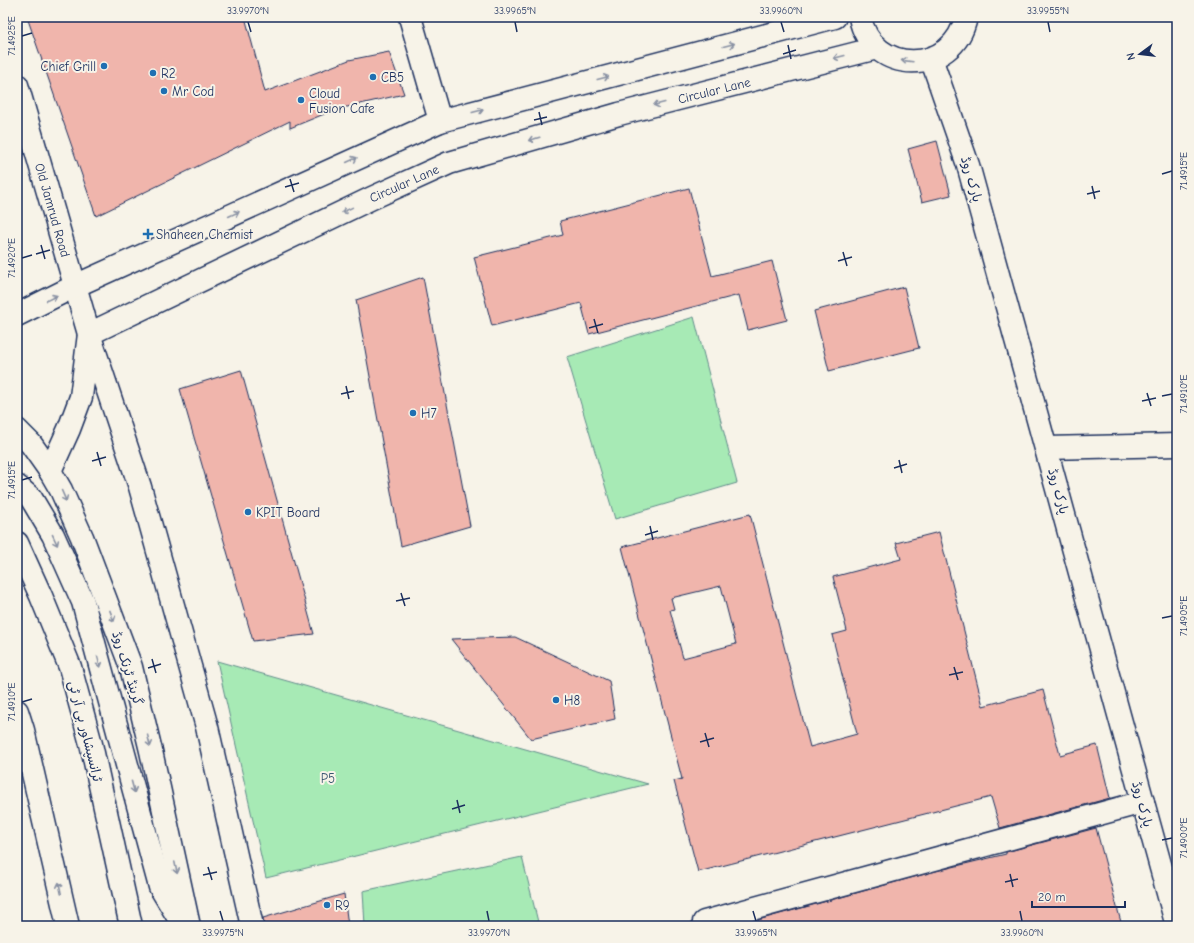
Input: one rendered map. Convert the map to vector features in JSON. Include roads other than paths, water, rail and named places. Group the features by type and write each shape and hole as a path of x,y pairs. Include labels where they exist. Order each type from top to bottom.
{"main road":[{"path":"410,17 440,121"},
{"path":"17,315 75,286 440,121 834,17"},
{"path":"860,17 865,32 877,48 887,56 914,62 931,58 947,49 959,36 970,18"},
{"name":"Circular Lane","path":"89,334 372,198 449,163 619,114 877,48"},
{"name":"پارک روڈ","path":"931,58 968,165 1047,448 1177,926"},
{"name":"Old Jamrud Road","path":"17,85 89,334 140,487 203,712 252,926"},
{"path":"50,471 69,429 81,397 89,334"},
{"name":"گرینڈ ٹرنک روڈ","path":"17,430 31,444 61,490 82,537 130,667 151,750 189,926"},
{"path":"1047,448 1177,446"},
{"path":"17,486 31,498 53,535 83,602 160,887 183,926"},
{"name":"ٹرانسپشاور بی آر ٹی","path":"17,543 41,596 70,667 91,744 131,926"},
{"path":"17,711 23,730 68,926"},
{"path":"704,922 1143,802"}],"place":[{"name":"Chief Grill","path":"104,66"},
{"name":"R2","path":"153,73"},
{"name":"CB5","path":"373,77"},
{"name":"Mr Cod","path":"164,91"},
{"name":"Cloud Fusion Cafe","path":"301,100"},
{"name":"Shaheen Chemist","path":"148,234"},
{"name":"H7","path":"413,413"},
{"name":"KPIT Board","path":"248,512"},
{"name":"H8","path":"556,700"},
{"name":"R9","path":"327,905"}],"park label":[{"name":"P5","path":"328,778"}]}
